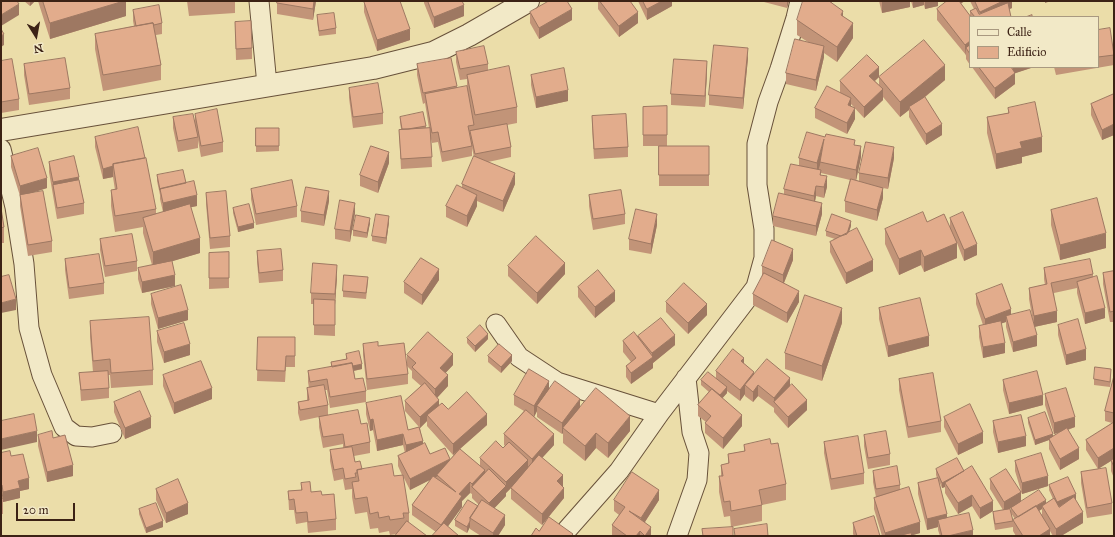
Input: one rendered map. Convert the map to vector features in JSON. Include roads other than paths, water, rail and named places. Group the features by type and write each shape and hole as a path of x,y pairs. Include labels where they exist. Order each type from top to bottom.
{"street":[{"path":"259,1 267,86"},
{"path":"1,130 373,68 433,53 469,35 528,1"},
{"path":"566,531 618,471 686,378 756,287 764,258 764,229 757,185 757,144 768,102 780,69 800,1"},
{"path":"1,149 15,207 24,264 29,328 42,375 64,427 76,436 92,437 112,433"},
{"path":"496,324 520,358 557,382 659,414"},
{"path":"677,536 697,480 699,453 692,432 686,378"}]}
